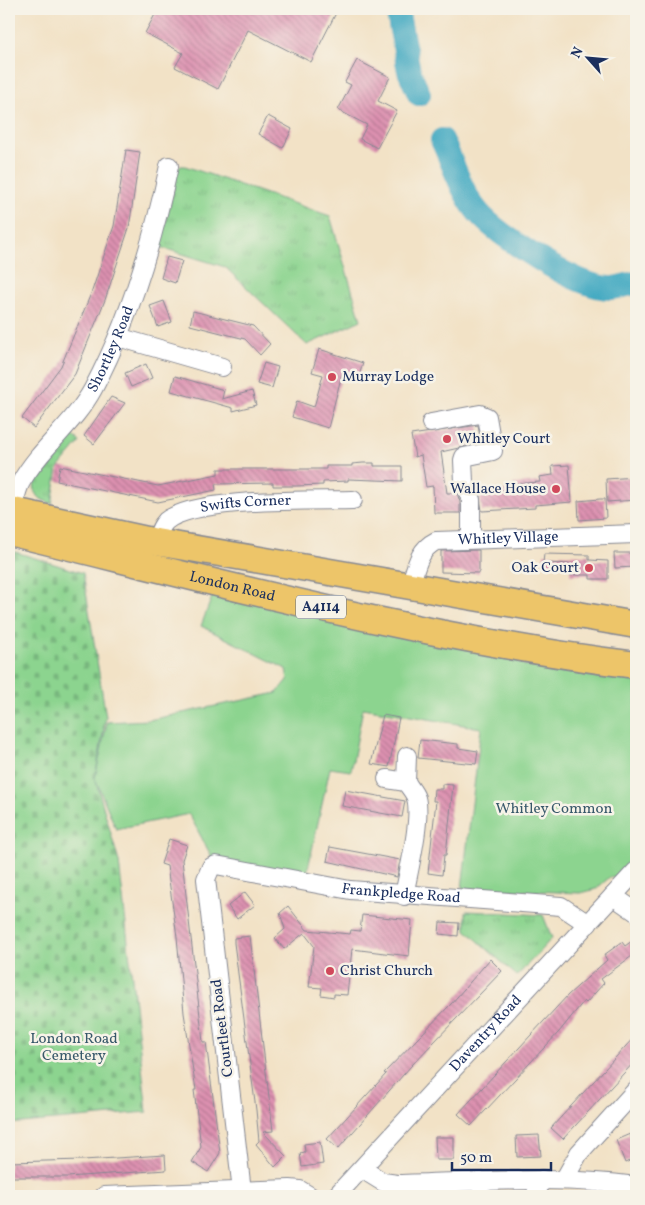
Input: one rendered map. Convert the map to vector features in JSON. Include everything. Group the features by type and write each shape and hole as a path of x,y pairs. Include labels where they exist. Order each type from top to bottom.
{"highway":[{"name":"London Road","path":"10,518 636,625"},
{"name":"London Road","path":"10,518 270,595 411,627 578,658 636,665"}],"street":[{"name":"Shortley Road","path":"10,518 21,483 71,423 93,390 118,337 149,244 169,166"},
{"path":"118,337 222,366"},
{"path":"431,423 480,414 488,417 493,451 464,457 462,460 464,482 471,500 471,539"},
{"name":"Swifts Corner","path":"156,542 162,526 169,519 178,514 222,504 353,500"},
{"name":"Whitley Village","path":"410,586 418,559 427,545 436,541 636,534"},
{"path":"404,896 413,849 417,804 406,782 407,756"},
{"path":"387,779 406,782"},
{"name":"Frankpledge Road","path":"211,867 216,865 350,890 404,896 562,906 588,924"},
{"name":"Courtleet Road","path":"211,867 206,879 242,1191"},
{"name":"Daventry Road","path":"336,1196 636,871"},
{"path":"613,896 636,912"},
{"path":"564,1180 584,1148 636,1090"},
{"path":"362,1169 383,1182 397,1184 542,1179 636,1186"},
{"path":"535,1196 542,1179"},
{"path":"104,1196 295,1189 310,1196"}],"green space":[{"path":"179,166 185,166 330,216 361,320 307,345 225,267 160,247"},
{"path":"72,435 80,442 58,468 52,504 41,499 35,493 34,481"},
{"name":"London Road Cemetery","path":"9,550 83,573 106,717 95,778 119,862 147,1112 9,1124"},
{"name":"Whitley Common","path":"213,594 494,651 525,665 551,670 580,666 636,674 636,882 610,877 596,889 580,893 462,888 481,728 363,708 351,771 330,768 305,882 216,865 189,814 116,829 95,778 107,722 149,720 277,693 288,680 286,669 201,626"},
{"path":"466,911 543,915 552,938 517,976 466,930"}],"building":[{"path":"158,9 338,9 311,62 248,30 218,89 175,67 183,53 145,33"},
{"path":"357,60 390,77 378,101 397,111 377,148 360,139 367,125 338,110 351,85 345,82"},
{"path":"268,116 292,129 283,148 258,134"},
{"path":"126,150 140,152 129,228 105,300 75,374 34,428 22,418 61,366 92,291 114,226"},
{"path":"167,257 182,261 175,283 161,278"},
{"path":"164,301 172,322 158,327 150,306"},
{"path":"193,311 253,326 270,344 260,355 245,339 190,325"},
{"name":"Murray Lodge","path":"319,349 363,363 358,379 342,374 328,428 292,417 297,401 314,407 323,375 312,372"},
{"path":"264,363 278,367 272,388 257,384"},
{"path":"146,364 152,378 131,387 125,373"},
{"path":"175,376 224,390 222,399 252,391 256,405 233,411 233,408 171,391"},
{"path":"111,397 125,403 94,444 84,436"},
{"path":"478,425 481,443 441,452 447,493 457,493 460,502 460,513 434,513 433,486 426,487 421,455 415,457 411,435"},
{"path":"374,463 374,466 402,466 402,481 348,479 348,481 323,482 323,485 296,486 273,486 273,483 215,484 216,490 158,502 57,481 60,466 158,486 218,474 218,469 326,469 326,466 352,466 352,464"},
{"path":"569,465 572,502 535,505 535,508 482,511 479,491 514,490 513,484 540,482 539,477 553,475 552,466"},
{"path":"636,477 636,500 607,502 606,479"},
{"path":"605,499 606,518 579,520 578,501"},
{"path":"479,550 479,573 441,572 441,551"},
{"path":"614,553 636,553 636,567 615,568"},
{"name":"Oak Court","path":"544,554 589,555 589,560 608,561 608,579 590,579 590,575 570,575 571,564 543,563"},
{"path":"383,715 399,718 389,767 371,764"},
{"path":"420,740 458,744 458,748 478,751 476,764 418,758"},
{"path":"442,784 453,785 446,855 444,855 442,875 428,873 436,801 433,801 434,789 442,789"},
{"path":"345,790 405,801 402,817 342,806"},
{"path":"169,839 187,845 182,860 203,1042 206,1042 220,1153 208,1172 192,1162 201,1147 194,1090 196,1090 184,1013 177,937 167,866 161,864"},
{"path":"330,847 400,860 397,877 327,861"},
{"path":"245,892 255,905 237,919 228,906"},
{"name":"Christ Church","path":"288,906 307,930 350,934 351,930 360,931 362,915 412,920 409,956 352,949 347,995 334,994 334,997 321,995 322,988 309,987 314,946 304,933 284,949 275,938 285,929 280,913"},
{"path":"440,922 459,923 458,936 439,934"},
{"path":"250,936 273,1131 263,1132 286,1156 275,1167 256,1144 259,1141 256,1110 234,943 234,938"},
{"path":"636,938 636,951 632,956 601,979 604,983 586,1003 584,1001 559,1032 471,1126 458,1114 568,995 607,960 604,955 622,942 625,946"},
{"path":"490,959 502,971 411,1066 338,1149 327,1139 386,1074 384,1073 451,1004"},
{"path":"636,1035 636,1060 563,1139 551,1128"},
{"path":"630,1134 636,1150 636,1158 625,1163 616,1140"},
{"path":"539,1135 541,1156 517,1157 516,1136"},
{"path":"435,1137 454,1137 454,1160 436,1160"},
{"path":"320,1142 323,1164 302,1167 300,1153 305,1152 304,1144"},
{"path":"165,1155 166,1170 67,1177 9,1177 9,1162"}],"waterway":[{"path":"397,9 409,71 419,94"},
{"path":"442,140 471,203 502,234 539,259 596,286 610,288 636,283"}],"place":[{"name":"Murray Lodge","path":"332,377"},
{"name":"Whitley Court","path":"447,439"},
{"name":"Wallace House","path":"556,489"},
{"name":"Oak Court","path":"589,568"},
{"name":"Christ Church","path":"330,971"}]}
